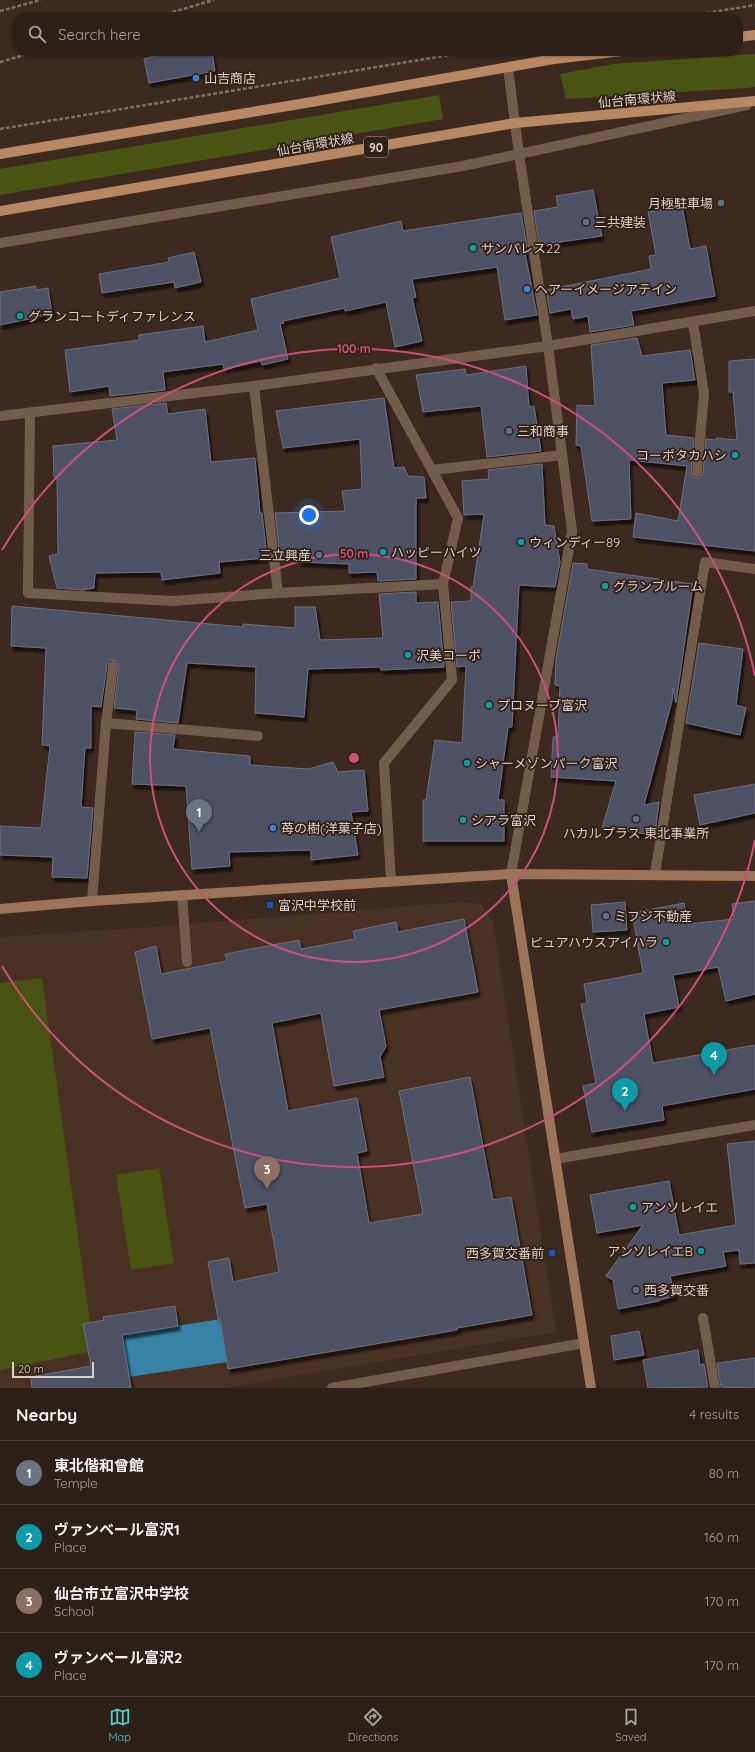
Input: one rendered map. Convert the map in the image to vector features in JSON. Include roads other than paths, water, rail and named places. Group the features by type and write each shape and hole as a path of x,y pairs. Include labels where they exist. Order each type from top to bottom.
{"main road":[{"path":"743,36 755,35"},
{"path":"0,154 554,59 580,56"},
{"name":"仙台南環状線","path":"0,211 515,123 755,102"}],"street":[{"path":"508,68 519,154 548,346 572,531 511,874 591,1388"},
{"path":"0,243 463,166 755,102"},
{"path":"0,416 254,386 376,368 548,346 755,311"},
{"path":"693,322 704,394 697,472"},
{"path":"376,368 458,518 443,584 452,680 384,763 391,881"},
{"path":"254,386 278,593"},
{"path":"30,413 28,593 173,601 278,593 443,584"},
{"path":"432,470 562,454"},
{"path":"655,874 705,562 755,569"},
{"path":"92,901 106,723 113,666"},
{"path":"106,723 258,736"},
{"path":"0,909 92,901 511,874 755,876"},
{"path":"182,895 187,962"},
{"path":"555,1159 755,1125"},
{"path":"703,1318 715,1388"},
{"path":"332,1388 389,1383 584,1343"}],"water":[{"path":"220,1319 227,1362 129,1377 122,1335"}],"place":[{"name":"山吉商店","path":"196,78"},
{"name":"月極駐車場","path":"721,203"},
{"name":"三共建装","path":"586,222"},
{"name":"サンパレス22","path":"473,248"},
{"name":"ヘアーイメージアテイン","path":"527,289"},
{"name":"グランコートディファレンス","path":"20,316"},
{"name":"三和商事","path":"509,431"},
{"name":"コーポタカハシ","path":"735,455"},
{"name":"ウィンディー89","path":"521,542"},
{"name":"ハッピーハイツ","path":"383,552"},
{"name":"三立興産","path":"319,555"},
{"name":"グランブルーム","path":"605,586"},
{"name":"沢美コーポ","path":"408,655"},
{"name":"プロヌーブ富沢","path":"489,705"},
{"name":"シャーメゾンパーク富沢","path":"467,763"},
{"name":"ハカルプラス 東北事業所","path":"636,819"},
{"name":"シアラ富沢","path":"463,820"},
{"name":"苺の樹(洋菓子店)","path":"273,828"},
{"name":"東北偕和曾館","path":"199,832"},
{"name":"富沢中学校前","path":"270,905"},
{"name":"ミフジ不動産","path":"606,916"},
{"name":"ピュアハウスアイハラ","path":"666,942"},
{"name":"ヴァンベール富沢2","path":"714,1075"},
{"name":"ヴァンベール富沢1","path":"625,1111"},
{"name":"仙台市立富沢中学校","path":"267,1189"},
{"name":"アンソレイエ","path":"633,1207"},
{"name":"アンソレイエB","path":"701,1251"},
{"name":"西多賀交番前","path":"552,1253"},
{"name":"西多賀交番","path":"636,1290"}]}
